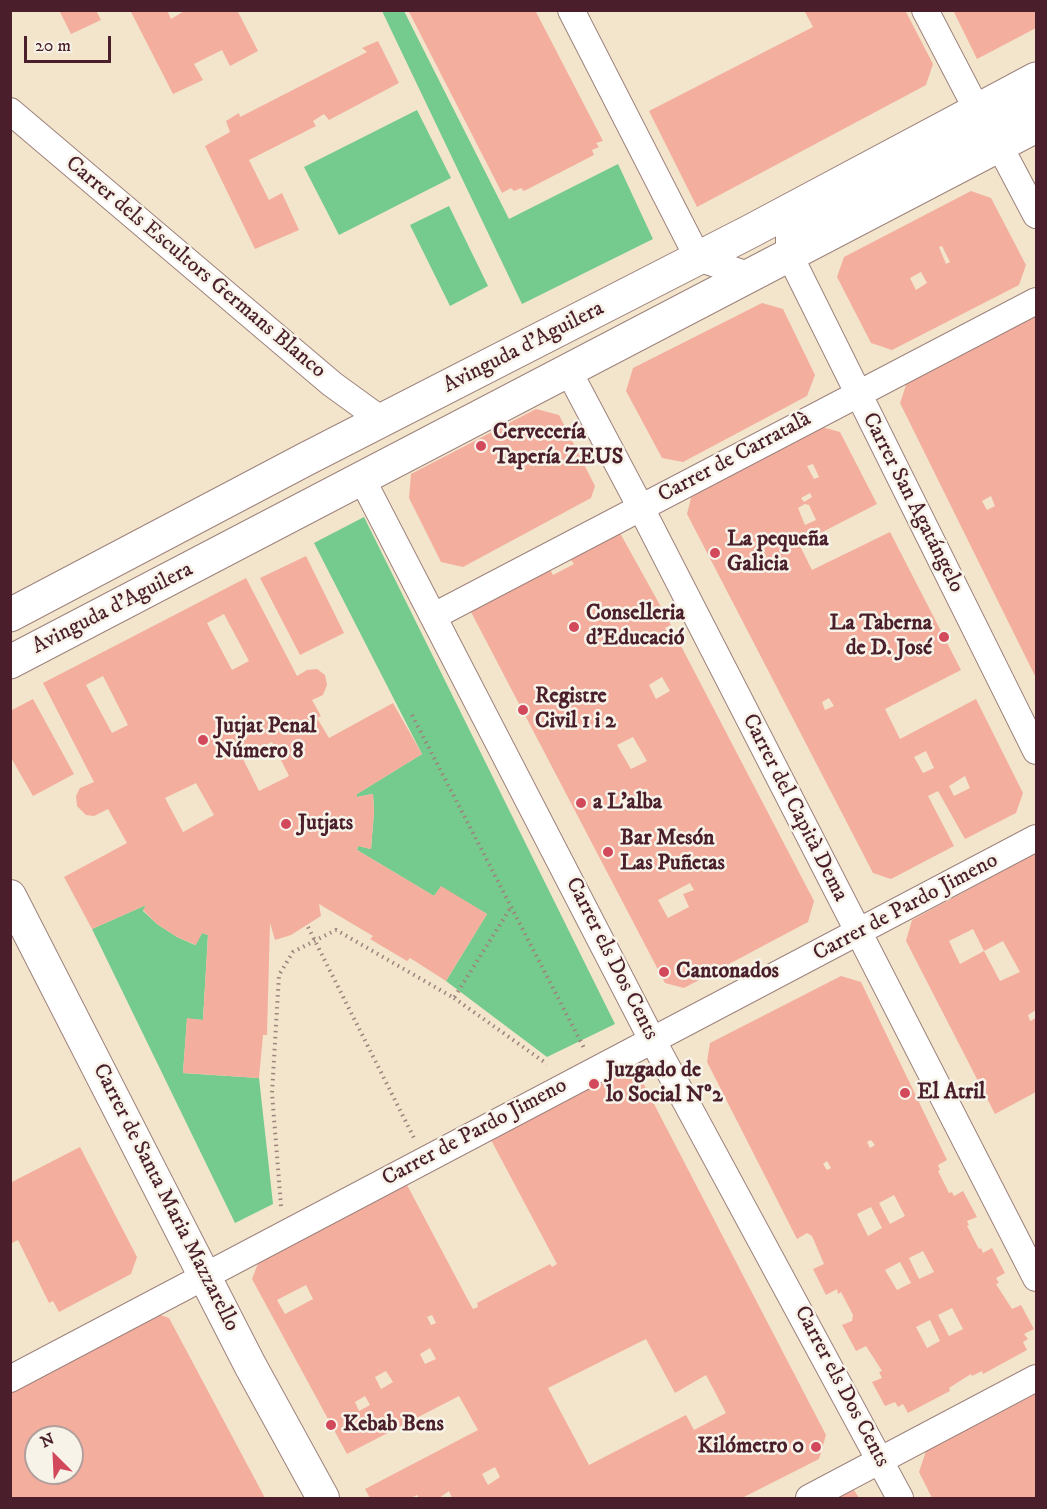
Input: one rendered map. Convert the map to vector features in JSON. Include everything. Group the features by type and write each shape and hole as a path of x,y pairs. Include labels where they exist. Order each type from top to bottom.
{"main road":[{"name":"Avinguda d'Aguilera","path":"10,662 789,254 988,128 1036,79"},
{"name":"Avinguda d'Aguilera","path":"10,615 698,258 988,128 1036,126"}],"street":[{"path":"571,10 698,258 748,275"},
{"path":"925,10 1036,215"},
{"name":"Avinguda d'Aguilera","path":"988,128 1036,93"},
{"name":"Carrer dels Escultors Germans Blanco","path":"10,111 332,384 383,420"},
{"name":"Carrer San Agatángelo","path":"789,254 1036,751"},
{"name":"Carrer de Carratalà","path":"434,615 1036,301"},
{"name":"Carrer del Capità Dema","path":"567,370 641,508 1036,1278"},
{"name":"Carrer els Dos Cents","path":"362,479 653,1040 900,1498"},
{"name":"Carrer de Pardo Jimeno","path":"10,1379 858,934 1036,838"},
{"name":"Carrer de Santa Maria Mazzarello","path":"10,896 205,1275 323,1498"},
{"path":"809,1498 1036,1378"}],"path":[{"path":"412,715 584,1049"},
{"path":"454,998 511,907"},
{"path":"308,927 414,1138"},
{"path":"281,1207 272,1093 279,975 293,952 336,930 454,998 550,1066"}],"green space":[{"path":"382,11 404,11 509,219 618,164 653,239 522,304"},
{"path":"417,110 451,178 339,235 304,167"},
{"path":"449,206 488,286 450,306 410,225"},
{"path":"364,517 615,1024 547,1057 446,981 487,914 441,887 434,896 357,850 358,846 371,849 374,812 373,794 357,797 357,794 422,754 314,543"},
{"path":"146,905 143,911 157,924 177,937 195,945 202,933 208,935 203,1020 187,1019 183,1073 259,1078 273,1204 235,1223 92,929"}],"building":[{"path":"59,10 96,10 101,20 71,34"},
{"path":"130,10 167,10 171,19 186,10 237,10 258,51 230,66 222,50 194,64 203,80 173,94"},
{"path":"408,10 535,10 603,141 596,143 599,147 592,150 594,155 524,191 521,188 514,191 511,188 502,193"},
{"path":"804,10 905,10 933,64 926,85 697,207 649,111 813,27"},
{"path":"953,10 1036,10 1036,28 977,59"},
{"path":"378,41 399,83 329,120 324,114 313,121 316,126 249,160 269,200 282,193 299,230 255,249 205,146 230,132 226,121 239,113 240,117 367,52 362,48"},
{"path":"971,191 991,198 1026,265 1019,285 892,350 871,343 837,277 844,257","holes":["942,246 950,262 946,264 939,247","921,272 927,283 916,290 910,278"]},
{"path":"762,303 783,309 815,375 807,396 683,462 662,458 626,391 633,368"},
{"path":"1030,316 1036,318 1036,678 900,403 907,382","holes":["991,496 995,506 987,510 982,501"]},
{"path":"536,409 559,415 595,486 591,498 463,567 441,562 409,498 411,474"},
{"path":"822,427 840,432 877,504 799,544 812,570 890,532 961,670 885,709 900,739 976,699 1023,793 1016,813 965,839 938,791 928,796 954,846 891,879 873,873 687,514 692,494","holes":["813,464 819,477 814,479 807,466","810,493 812,497 804,502 801,498","805,504 809,505 816,520 805,525 798,508","829,698 834,706 825,710 822,702","926,751 934,768 923,773 914,757","965,776 970,788 954,796 949,786"]},
{"path":"620,533 671,625 665,628 675,647 680,644 814,901 808,922 684,988 665,983 471,612 550,569 553,575 574,564 570,559","holes":["662,677 670,691 656,699 649,685","633,737 647,761 631,769 617,745","690,883 694,890 683,894 689,907 668,918 658,900"]},
{"path":"306,556 344,633 300,655 260,578"},
{"name":"Jutjats","path":"246,578 297,676 307,670 317,669 325,675 327,685 323,695 312,700 321,716 317,718 329,738 393,703 422,754 357,794 357,797 373,794 374,812 371,849 358,846 357,850 434,896 441,886 487,914 446,981 410,958 407,961 370,939 373,936 319,904 321,916 291,935 275,940 270,923 267,1035 263,1035 259,1078 183,1073 187,1018 203,1020 208,935 202,933 196,945 177,937 157,924 143,910 146,905 92,929 64,877 127,843 108,809 94,816 86,815 77,806 76,796 80,788 94,782 43,683","holes":["224,614 249,661 232,670 207,623","103,676 128,725 112,733 86,685","272,742 289,776 259,791 242,757","196,783 214,815 183,832 165,798"]},
{"path":"33,699 74,774 33,796 10,756 10,711"},
{"path":"1036,853 1036,1010 1028,1015 1030,1021 1036,1018 1036,1092 995,1114 906,941 912,920","holes":["973,929 984,951 960,964 949,941","1003,941 1020,972 1000,981 984,951"]},
{"path":"841,976 861,982 947,1160 938,1165 940,1170 938,1171 949,1193 952,1192 954,1196 963,1191 977,1217 967,1221 969,1225 967,1226 983,1253 992,1248 1005,1273 996,1278 999,1283 996,1284 1012,1309 1021,1305 1034,1329 1024,1334 1028,1339 1023,1342 1027,1350 983,1374 982,1371 972,1376 971,1374 949,1388 950,1391 908,1413 903,1404 898,1407 895,1402 885,1406 872,1382 882,1378 879,1372 882,1371 866,1346 856,1351 842,1325 852,1321 853,1315 841,1292 838,1294 837,1289 826,1295 813,1269 824,1264 812,1236 807,1233 797,1239 707,1062 710,1043","holes":["871,1140 875,1145 870,1148 867,1142","827,1161 831,1168 827,1170 823,1164","894,1195 905,1216 890,1224 879,1203","871,1207 882,1228 868,1236 857,1214","923,1251 934,1272 919,1279 909,1258","900,1262 911,1283 897,1290 885,1270","952,1308 963,1329 949,1336 938,1315","930,1320 940,1341 927,1348 916,1327"]},
{"path":"620,1071 640,1077 826,1435 819,1459 742,1498 452,1498 449,1491 439,1498 419,1498 417,1495 411,1498 370,1498 365,1489 478,1430 459,1396 347,1454 252,1279 260,1258 406,1183 473,1309 478,1307 477,1303 550,1264 552,1267 557,1264 490,1138","holes":["306,1285 313,1299 285,1314 277,1300","432,1315 436,1323 431,1325 427,1317","646,1339 675,1393 706,1375 726,1413 694,1430 686,1415 589,1465 548,1388","430,1348 436,1359 425,1364 420,1354","386,1371 393,1382 381,1389 375,1377","365,1396 370,1405 359,1411 355,1402","495,1467 500,1477 488,1485 482,1474"]},
{"path":"80,1147 137,1257 131,1274 59,1312 53,1301 49,1303 18,1240 10,1244 10,1183"},
{"path":"152,1312 169,1318 265,1498 10,1498 10,1386"},
{"path":"1036,1394 1036,1498 932,1498 919,1472 926,1451"},
{"path":"854,1490 859,1498 837,1498"}],"place":[{"name":"Cervecería Tapería ZEUS","path":"481,446"},
{"name":"La pequeña Galicia","path":"715,553"},
{"name":"Conselleria d'Educació","path":"574,627"},
{"name":"La Taberna de D. José","path":"944,637"},
{"name":"Registre Civil 1 i 2","path":"523,710"},
{"name":"Jutjat Penal Número 8","path":"203,740"},
{"name":"a L'alba","path":"581,803"},
{"name":"Jutjats","path":"286,824"},
{"name":"Bar Mesón Las Puñetas","path":"608,852"},
{"name":"Cantonados","path":"664,972"},
{"name":"Juzgado de lo Social Nº2","path":"594,1084"},
{"name":"El Atril","path":"905,1093"},
{"name":"Kebab Bens","path":"331,1425"},
{"name":"Kilómetro 0","path":"816,1447"}]}
